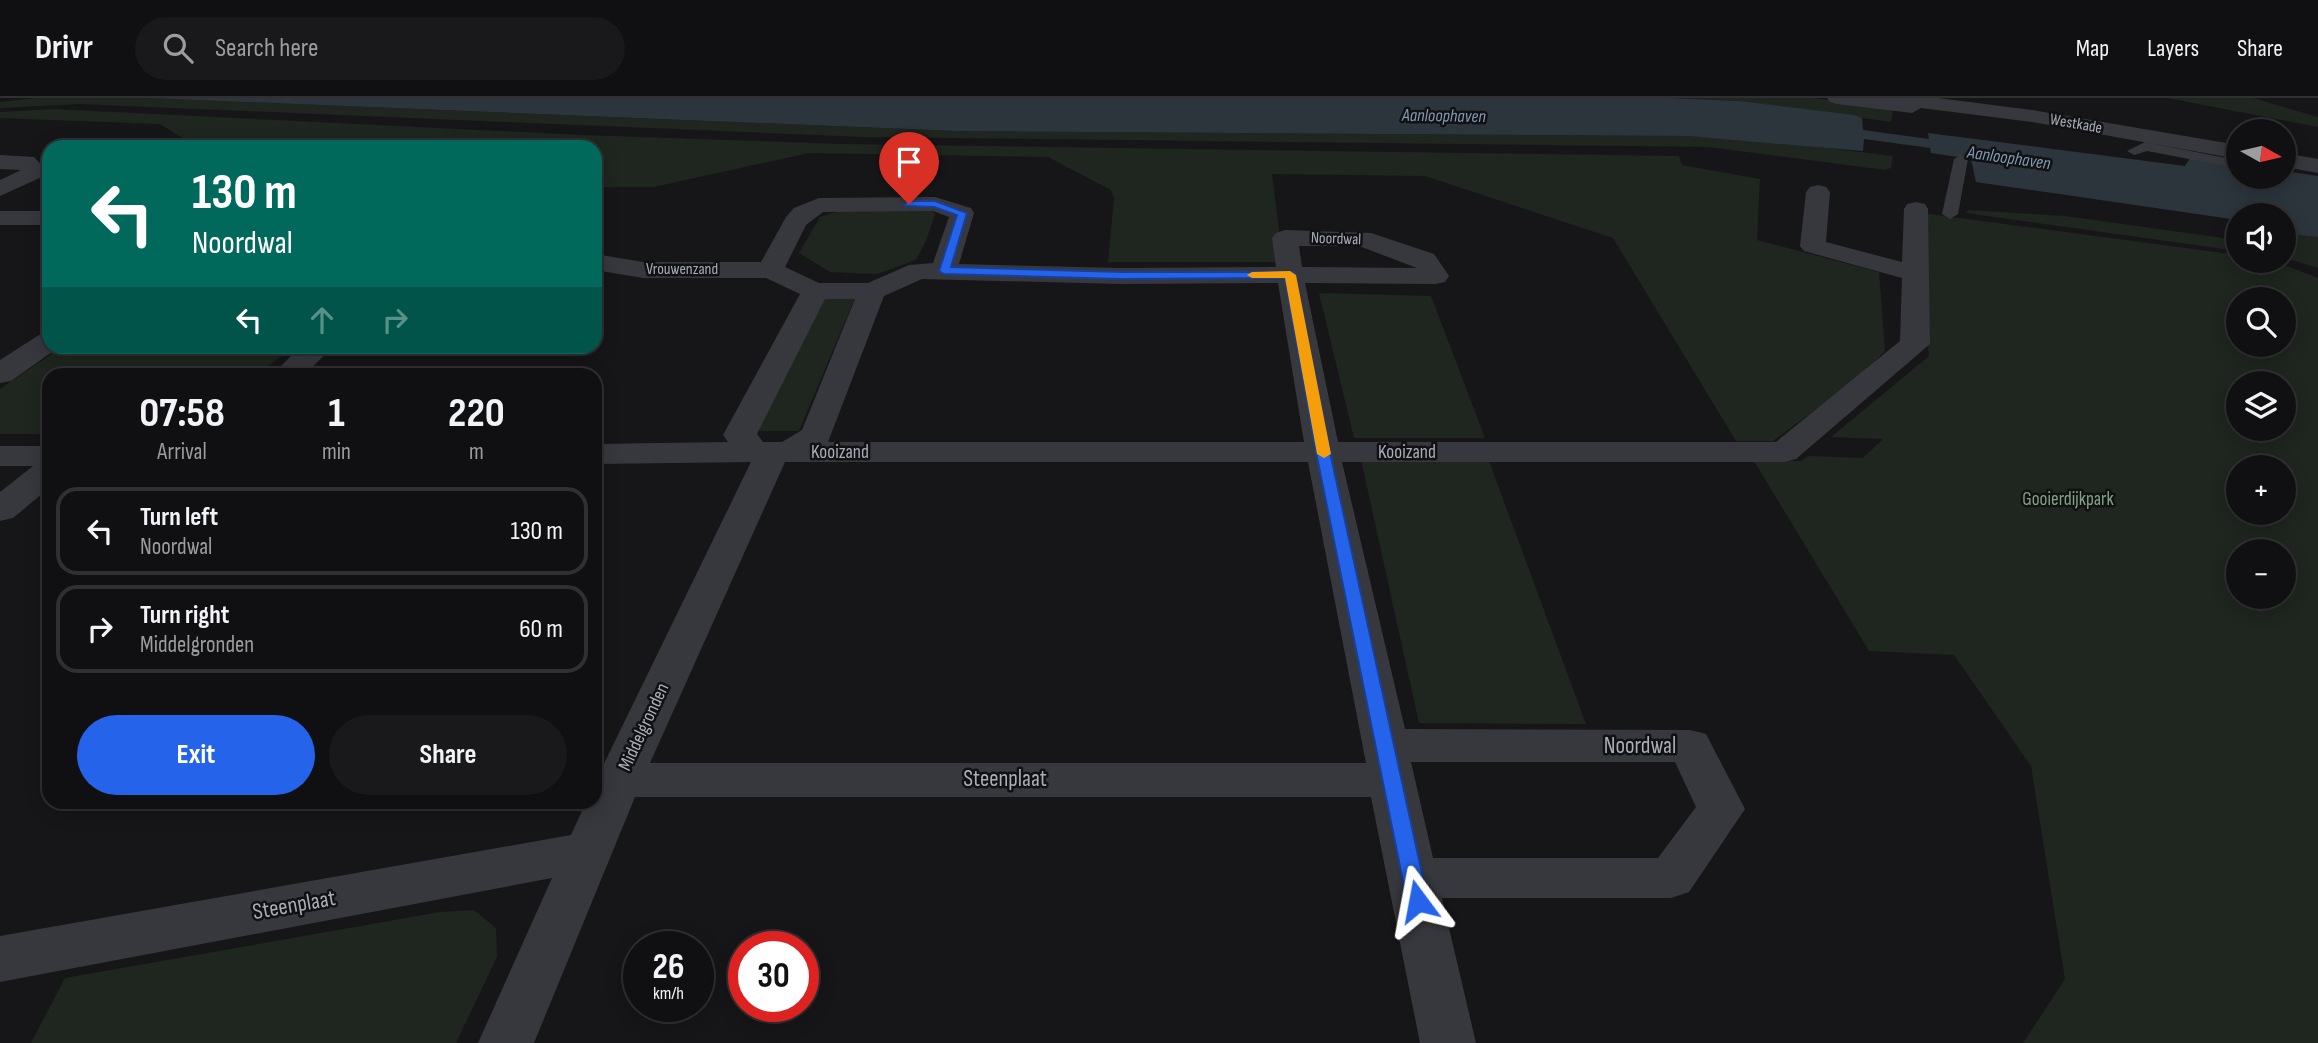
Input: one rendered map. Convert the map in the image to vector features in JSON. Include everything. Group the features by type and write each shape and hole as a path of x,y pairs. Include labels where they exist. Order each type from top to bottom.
{"street":[{"name":"Westkade","path":"1837,98 1913,102 2032,116 2226,155"},
{"path":"0,162 26,162 36,171 0,189"},
{"path":"2296,162 2318,166"},
{"path":"1818,192 1813,246 1917,274"},
{"path":"772,452 740,435 815,291 770,270 795,222 819,205 935,204 962,213 944,271"},
{"name":"Kooizand","path":"602,454 1784,452 1915,344 1916,209"},
{"path":"0,218 42,218"},
{"name":"Noordwal","path":"815,291 872,291 918,271 1121,276 1290,275 1435,276 1425,260 1362,238 1285,238 1290,275 1323,452 1448,1043"},
{"name":"Vrouwenzand","path":"602,263 643,270 770,270"},
{"name":"Middelgronden","path":"506,1043 620,780 772,452 816,435 872,291"},
{"path":"0,374 42,346"},
{"path":"295,368 310,354"},
{"path":"0,456 42,456"},
{"path":"0,510 42,477"},
{"name":"Noordwal","path":"1388,763 1690,746 1721,808 1671,878 1412,878"},
{"name":"Steenplaat","path":"620,780 1388,763"},
{"name":"Steenplaat","path":"0,959 589,851"}],"lane":[{"path":"2134,151 2145,146 2226,156"},
{"path":"1950,214 1961,159"}],"green space":[{"path":"35,98 149,98 956,131 1688,136 1778,142 1893,156 1891,168 1885,170 1708,147 862,137 80,104 0,108 0,102"},
{"path":"1668,98 1814,98 1889,107 1893,111 1891,122 1740,101"},
{"path":"2167,98 2253,98 2318,117 2318,127 2296,123 2296,119 2276,119"},
{"path":"52,109 583,135 840,144 1679,156 1682,165 1760,179 1757,240 1879,272 1885,351 1857,379 1773,441 1736,441 1613,238 1425,176 1272,174 1283,262 1108,262 1114,198 1111,190 1048,157 809,153 654,187 602,187 602,140 186,140 160,124 0,118 0,112"},
{"path":"843,210 932,211 935,214 916,260 877,274 830,272 799,253 820,217"},
{"path":"1968,210 2065,216 2226,238 2226,249 1966,213"},
{"name":"Gooierdijkpark","path":"1922,213 2226,253 2226,273 2296,273 2296,270 2318,278 2318,1043 2023,1043 2065,979 2031,766 1954,655 1869,651 1754,461 1801,461 1808,456 1863,458 1883,439 1831,437 1929,356 1922,270"},
{"path":"2296,235 2318,237 2318,268 2296,262"},
{"path":"1319,293 1431,296 1485,438 1354,438"},
{"path":"822,298 855,298 799,431 753,431"},
{"path":"52,354 283,354 266,368 42,368 42,434 0,434 0,389"},
{"path":"1361,460 1489,461 1586,724 1419,723"},
{"path":"474,910 496,928 497,957 456,1043 31,1043 65,978 440,912"}],"water":[{"name":"Aanloophaven","path":"149,98 1668,98 1740,101 1854,115 1862,118 1863,130 1929,139 1928,133 2185,166 2190,158 2226,165 2226,189 2296,189 2296,173 2318,176 2318,237 2296,235 2296,203 2226,203 2226,218 1976,182 1971,159 1931,153 1930,148 1864,139 1863,151 1688,136 956,131"}],"slow traffic":[{"path":"1252,275 1290,275 1324,454"}],"route":[{"path":"909,204 935,204 962,213 944,271 1121,276 1290,275 1323,452 1418,901"}]}
